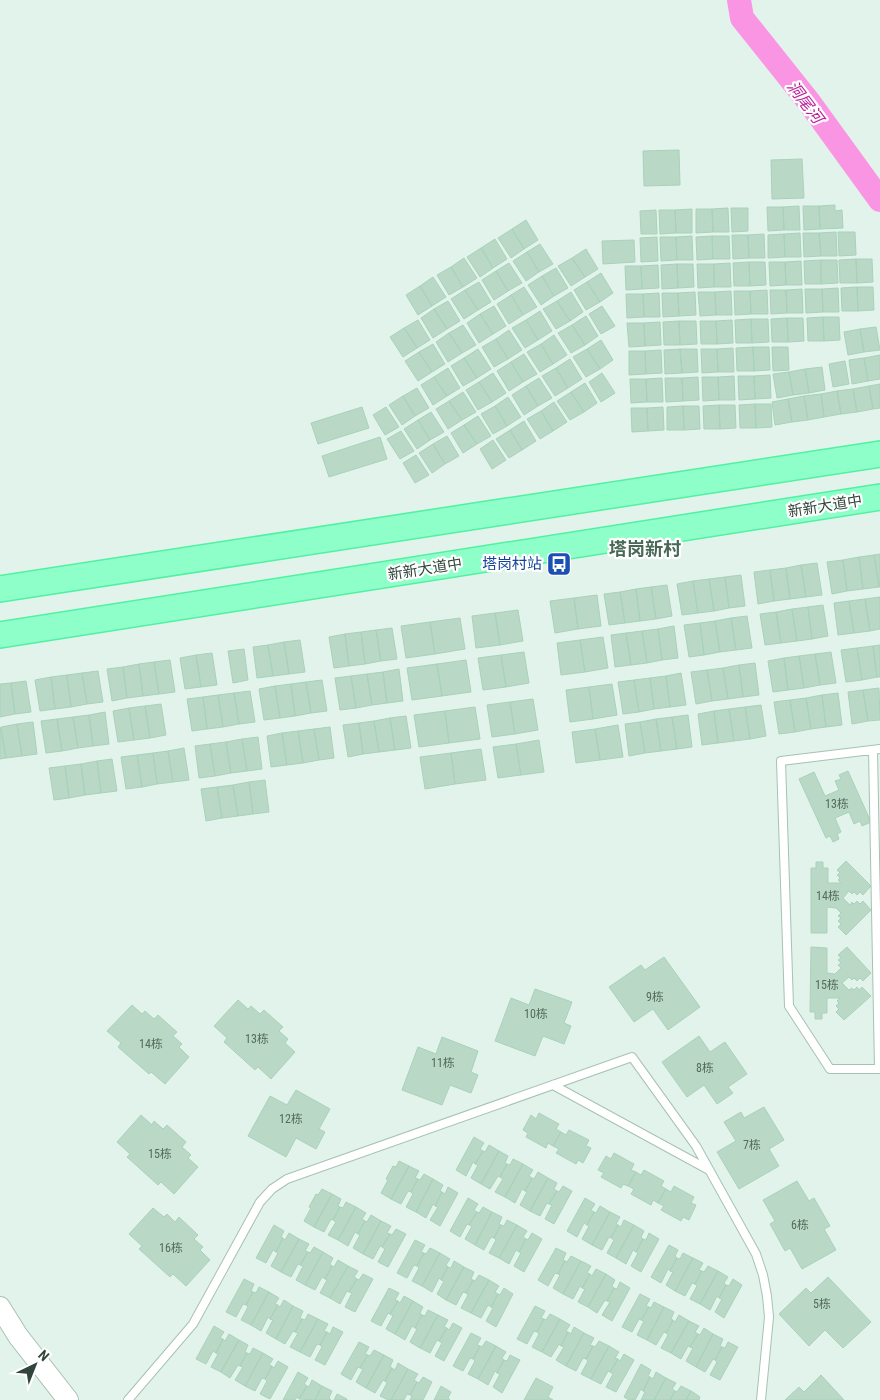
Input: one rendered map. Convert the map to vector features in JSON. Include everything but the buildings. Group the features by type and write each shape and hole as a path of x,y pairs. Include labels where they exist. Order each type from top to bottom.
{"main road":[{"path":"0,589 880,454"},
{"name":"新新大道中","path":"0,635 880,497"}],"street":[{"path":"0,1307 18,1336 68,1400"}],"lane":[{"path":"876,749 879,1069 830,1069 789,1006 781,761 876,749"},
{"path":"128,1400 193,1324 260,1202 272,1189 287,1179 632,1057 696,1146 756,1254 763,1275 769,1317 761,1400"},
{"path":"553,1085 709,1170"}],"waterway":[{"name":"洞尾河","path":"739,0 742,18 809,102 880,200"}],"place":[{"name":"塔岗村站","path":"559,564"}],"district":[{"name":"塔岗新村","path":"645,548"}]}
